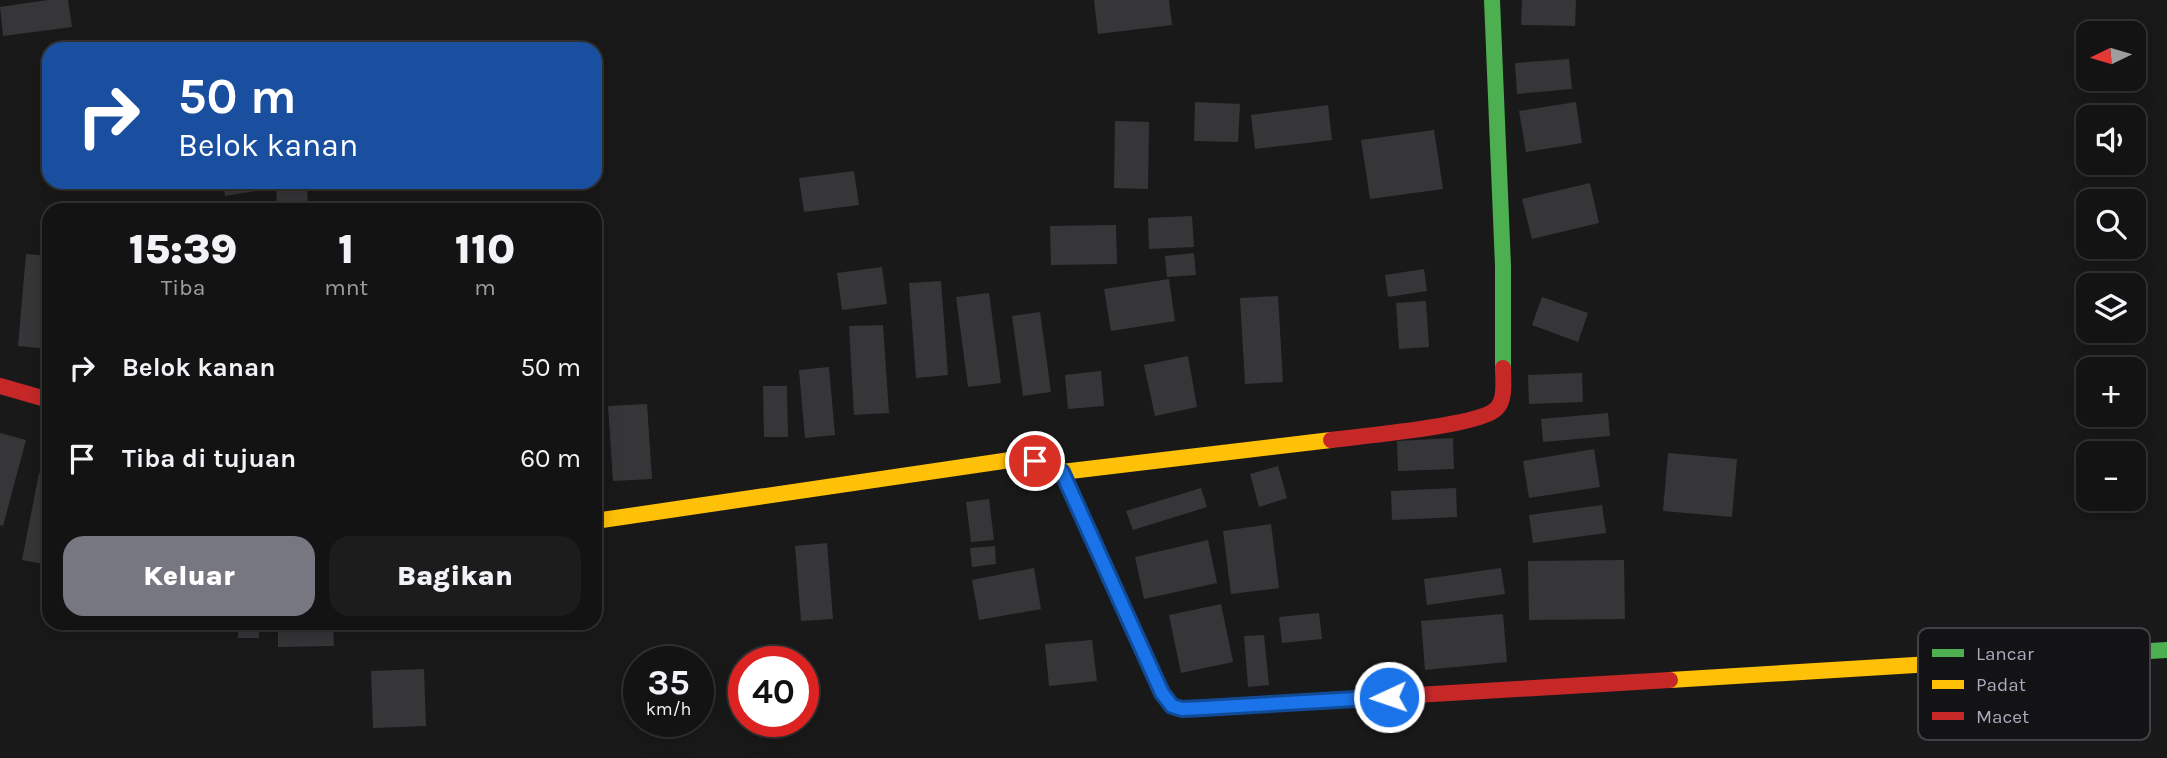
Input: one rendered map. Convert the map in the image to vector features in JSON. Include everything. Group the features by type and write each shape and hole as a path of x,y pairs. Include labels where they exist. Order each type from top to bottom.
{"street":[{"path":"602,520 1017,459 1035,461 1062,472 1428,428 1486,416 1498,408 1503,392 1503,266 1492,0"},
{"path":"0,386 42,398"},
{"path":"1062,472 1162,693 1172,706 1182,709 1918,665"}],"building":[{"path":"68,0 72,27 3,36 0,7"},
{"path":"1094,0 1169,0 1172,25 1098,34"},
{"path":"1522,0 1576,0 1575,26 1521,25"},
{"path":"1569,59 1572,89 1517,94 1515,63"},
{"path":"1195,102 1240,104 1238,142 1194,141"},
{"path":"1576,102 1582,143 1526,152 1519,111"},
{"path":"1328,105 1332,140 1255,149 1251,115"},
{"path":"1115,121 1149,122 1148,189 1114,188"},
{"path":"1434,130 1443,189 1370,199 1361,140"},
{"path":"854,171 859,205 804,212 799,178"},
{"path":"1590,183 1599,223 1532,239 1522,199"},
{"path":"224,189 262,190 225,196"},
{"path":"276,189 307,189 308,203 277,203"},
{"path":"1192,216 1194,247 1149,249 1148,218"},
{"path":"1116,225 1117,264 1051,265 1050,226"},
{"path":"1194,253 1196,275 1167,277 1165,256"},
{"path":"26,254 42,255 42,348 18,346"},
{"path":"882,267 887,304 842,310 837,273"},
{"path":"1424,269 1427,291 1388,297 1385,275"},
{"path":"1169,279 1175,321 1111,331 1104,289"},
{"path":"941,281 948,375 916,378 909,283"},
{"path":"989,293 1001,383 968,387 956,297"},
{"path":"1278,296 1283,382 1245,384 1240,298"},
{"path":"1542,297 1588,313 1578,342 1532,325"},
{"path":"1426,301 1429,347 1399,349 1396,303"},
{"path":"1040,312 1051,392 1023,396 1012,316"},
{"path":"883,325 889,413 854,415 849,326"},
{"path":"1188,356 1197,407 1155,416 1144,365"},
{"path":"829,367 835,435 805,438 799,370"},
{"path":"1101,371 1104,406 1068,409 1065,375"},
{"path":"1582,373 1583,402 1529,404 1528,375"},
{"path":"763,386 787,386 788,437 764,437"},
{"path":"647,404 652,479 613,481 608,406"},
{"path":"1608,413 1610,436 1543,442 1541,419"},
{"path":"0,433 26,440 3,526 0,525"},
{"path":"1453,438 1454,469 1398,471 1397,441"},
{"path":"1594,449 1600,487 1529,498 1523,461"},
{"path":"1668,453 1737,459 1732,517 1663,511"},
{"path":"1278,466 1287,498 1259,507 1250,474"},
{"path":"39,473 42,474 42,564 22,560"},
{"path":"1201,488 1207,507 1133,530 1126,511"},
{"path":"1456,488 1457,517 1392,520 1391,491"},
{"path":"989,499 994,540 971,542 966,502"},
{"path":"1602,505 1606,533 1533,543 1529,515"},
{"path":"1271,524 1279,588 1231,594 1223,531"},
{"path":"1208,540 1217,583 1144,599 1135,557"},
{"path":"827,543 833,619 801,621 795,546"},
{"path":"995,546 996,564 972,567 970,548"},
{"path":"1624,560 1625,619 1529,620 1528,561"},
{"path":"1034,568 1041,609 979,620 972,580"},
{"path":"1501,568 1505,594 1427,605 1424,579"},
{"path":"1221,604 1233,662 1181,673 1169,615"},
{"path":"1319,613 1322,639 1282,643 1279,617"},
{"path":"1503,614 1507,662 1425,670 1421,621"},
{"path":"238,630 259,630 259,638 238,638"},
{"path":"278,630 333,630 334,646 278,647"},
{"path":"1264,635 1269,685 1248,687 1244,636"},
{"path":"1092,640 1097,681 1049,686 1045,644"},
{"path":"424,669 426,726 373,728 371,671"}],"traffic: fast":[{"path":"1492,0 1503,266 1503,368"},
{"path":"1073,496 1162,693 1172,706 1182,709 1365,698"},
{"path":"2150,651 2167,650"}],"traffic: slow":[{"path":"1062,472 1331,440"},
{"path":"602,520 1017,459 1035,461 1062,472 1073,496"},
{"path":"1670,680 1918,665"}],"traffic: jam":[{"path":"1331,440 1444,425 1486,415 1496,409 1501,400 1503,368"},
{"path":"0,386 42,398"},
{"path":"1365,698 1670,680"}],"route":[{"path":"1035,461 1062,472 1162,693 1172,706 1182,709 1389,697"}]}
